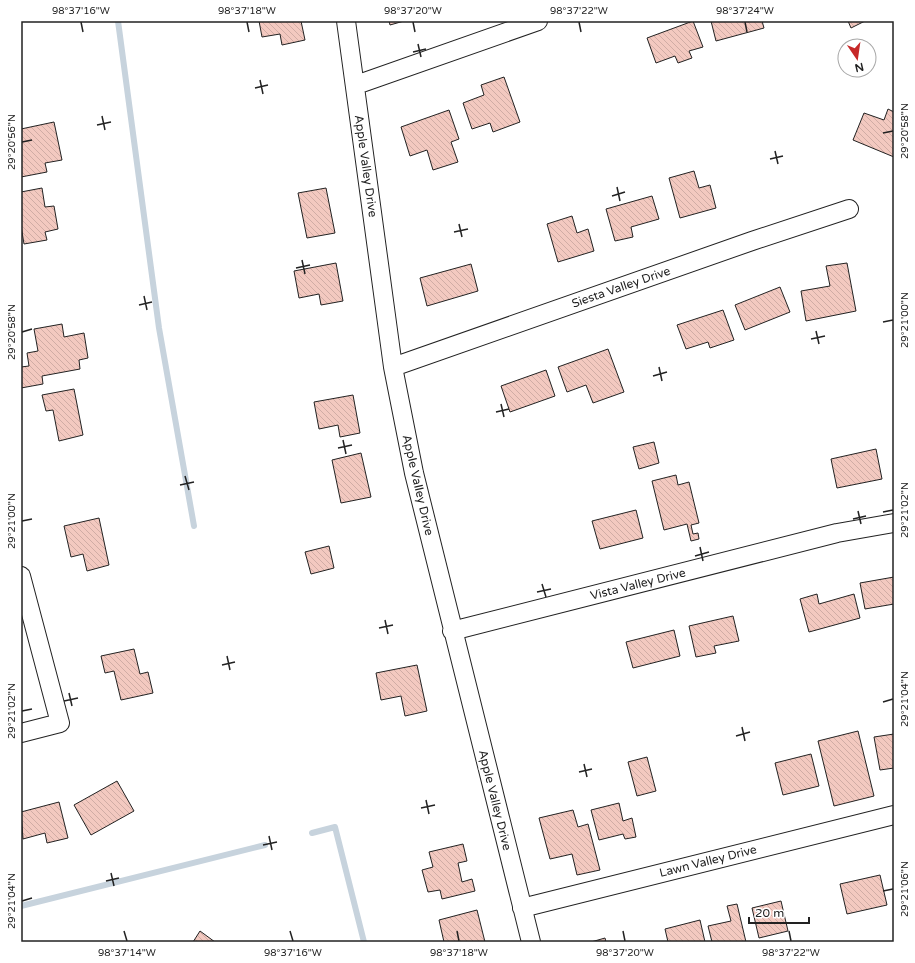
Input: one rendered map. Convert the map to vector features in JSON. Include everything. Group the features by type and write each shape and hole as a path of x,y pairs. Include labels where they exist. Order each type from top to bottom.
{"street":[{"name":"Apple Valley Drive","path":"346,21 356,85 393,367 414,473 452,631 531,942"},
{"path":"356,85 538,21"},
{"name":"Siesta Valley Drive","path":"393,367 752,241 849,209"},
{"name":"Vista Valley Drive","path":"452,631 838,533 894,523"},
{"path":"21,576 60,723 21,733"},
{"name":"Lawn Valley Drive","path":"522,908 894,815"}],"building":[{"path":"259,21 301,21 305,40 282,45 280,34 262,37"},
{"path":"389,21 404,21 390,25"},
{"path":"693,21 703,47 689,51 692,58 678,63 675,56 656,63 647,38"},
{"path":"711,21 762,21 764,28 716,41"},
{"path":"848,21 865,21 851,28"},
{"path":"504,77 520,122 493,132 490,123 472,129 463,103 484,95 481,85"},
{"path":"888,109 894,112 894,157 853,140 864,113 884,120"},
{"path":"449,110 459,139 451,142 458,162 433,170 427,150 410,156 401,127"},
{"path":"54,122 62,160 45,163 47,172 21,177 21,129"},
{"path":"694,171 699,188 710,185 716,208 680,218 669,178"},
{"path":"42,188 45,207 54,206 58,229 45,232 47,240 24,244 21,226 21,192"},
{"path":"326,188 335,233 307,238 298,193"},
{"path":"652,196 659,219 631,227 633,237 615,241 606,209"},
{"path":"572,216 577,233 588,229 594,251 558,262 547,224"},
{"path":"336,263 343,301 321,305 319,294 299,298 294,271"},
{"path":"847,263 856,311 806,321 801,291 830,286 826,266"},
{"path":"471,264 478,291 427,306 420,278"},
{"path":"780,287 790,312 745,330 735,305"},
{"path":"723,310 734,340 710,348 708,342 686,349 677,325"},
{"path":"62,324 64,337 84,333 88,358 79,360 80,369 42,376 43,384 21,388 21,367 29,366 27,353 38,351 34,329"},
{"path":"608,349 624,392 593,403 586,385 567,392 558,367"},
{"path":"546,370 555,396 510,412 501,386"},
{"path":"74,389 83,435 59,441 53,410 46,411 42,395"},
{"path":"353,395 360,433 340,437 338,425 319,429 314,402"},
{"path":"654,442 659,463 639,469 633,447"},
{"path":"876,449 882,479 837,488 831,459"},
{"path":"361,453 371,497 341,503 332,460"},
{"path":"676,475 678,485 689,482 699,523 691,525 693,534 698,533 699,539 691,541 687,524 664,530 652,481"},
{"path":"636,510 643,538 600,549 592,521"},
{"path":"99,518 109,565 87,571 83,554 71,557 64,526"},
{"path":"329,546 334,568 311,574 305,552"},
{"path":"894,577 894,604 865,609 860,583"},
{"path":"817,594 819,604 854,594 860,618 809,632 800,599"},
{"path":"733,616 739,641 714,646 716,653 696,657 689,626"},
{"path":"674,630 680,656 633,668 626,642"},
{"path":"134,649 140,674 148,672 153,693 121,700 114,671 105,673 101,656"},
{"path":"417,665 427,711 405,716 401,696 381,700 376,673"},
{"path":"858,731 874,796 834,806 818,741"},
{"path":"894,734 894,768 880,770 874,737"},
{"path":"811,754 819,786 783,795 775,763"},
{"path":"647,757 656,791 637,796 628,762"},
{"path":"117,781 134,811 91,835 74,805"},
{"path":"59,802 68,838 47,843 45,833 23,839 21,812"},
{"path":"619,803 623,821 632,818 636,837 625,839 623,834 599,840 591,810"},
{"path":"573,810 578,827 588,824 600,870 577,875 572,854 550,859 539,818"},
{"path":"463,844 467,861 458,863 462,882 472,879 475,891 442,899 440,890 428,892 422,870 433,867 429,852"},
{"path":"880,875 887,905 847,914 840,884"},
{"path":"781,901 788,931 759,938 752,908"},
{"path":"737,904 746,942 712,942 708,926 731,921 727,906"},
{"path":"477,910 485,942 444,942 439,920"},
{"path":"700,920 705,942 668,942 665,929"},
{"path":"200,931 215,942 193,942"},
{"path":"605,938 606,942 591,942"}],"waterway":[{"path":"118,21 159,328 194,526"},
{"path":"312,833 335,827 364,942"},
{"path":"21,906 265,845"}]}
